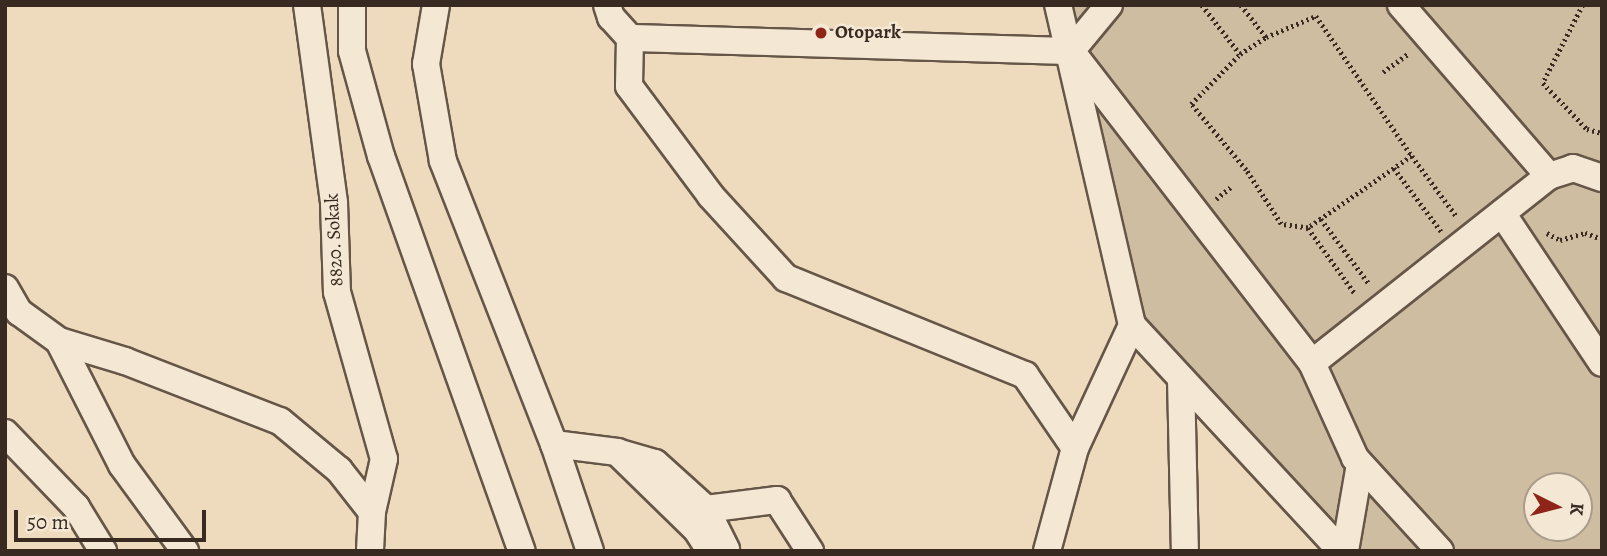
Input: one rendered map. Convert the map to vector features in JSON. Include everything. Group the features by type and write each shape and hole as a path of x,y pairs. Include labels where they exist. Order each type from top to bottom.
{"street":[{"name":"8820. Sokak","path":"307,5 334,203 337,292 384,459 372,512 370,551"},
{"path":"352,5 352,51 381,156 522,551"},
{"path":"436,5 426,64 443,161 554,444 590,551"},
{"path":"607,5 611,17 630,38 629,86 711,196 786,278 1025,375 1076,448"},
{"path":"1058,5 1071,51 1132,325 1343,551"},
{"path":"1071,51 1109,5"},
{"path":"1401,5 1549,176"},
{"path":"630,38 1071,51"},
{"path":"1071,51 1312,363 1360,464 1440,551"},
{"path":"1312,363 1549,176 1573,168 1602,178"},
{"path":"1502,213 1602,363"},
{"path":"5,288 19,312 59,341 125,361 280,421 339,470 372,512"},
{"path":"1047,551 1076,448 1132,325"},
{"path":"59,341 122,465 185,551"},
{"path":"1181,379 1185,551"},
{"path":"5,433 76,507 103,551"},
{"path":"554,444 617,452 655,463 706,509 726,551"},
{"path":"617,452 697,530 710,551"},
{"path":"1343,551 1360,464"},
{"path":"706,509 777,500 810,551"}],"path":[{"path":"1202,5 1240,54"},
{"path":"1241,5 1266,37"},
{"path":"1583,5 1543,83 1587,129 1602,133"},
{"path":"1378,310 1308,228 1281,224 1246,170 1191,104 1240,54 1266,37 1317,16 1412,156 1463,243"},
{"path":"1383,72 1430,38"},
{"path":"1308,228 1412,156"},
{"path":"1394,168 1463,243"},
{"path":"1321,219 1378,310"},
{"path":"1539,229 1560,240 1585,233 1602,240"}],"shaded area":[{"path":"1061,5 1602,5 1602,551 1341,551 1130,311"}],"place":[{"name":"Otopark","path":"821,33"}]}
